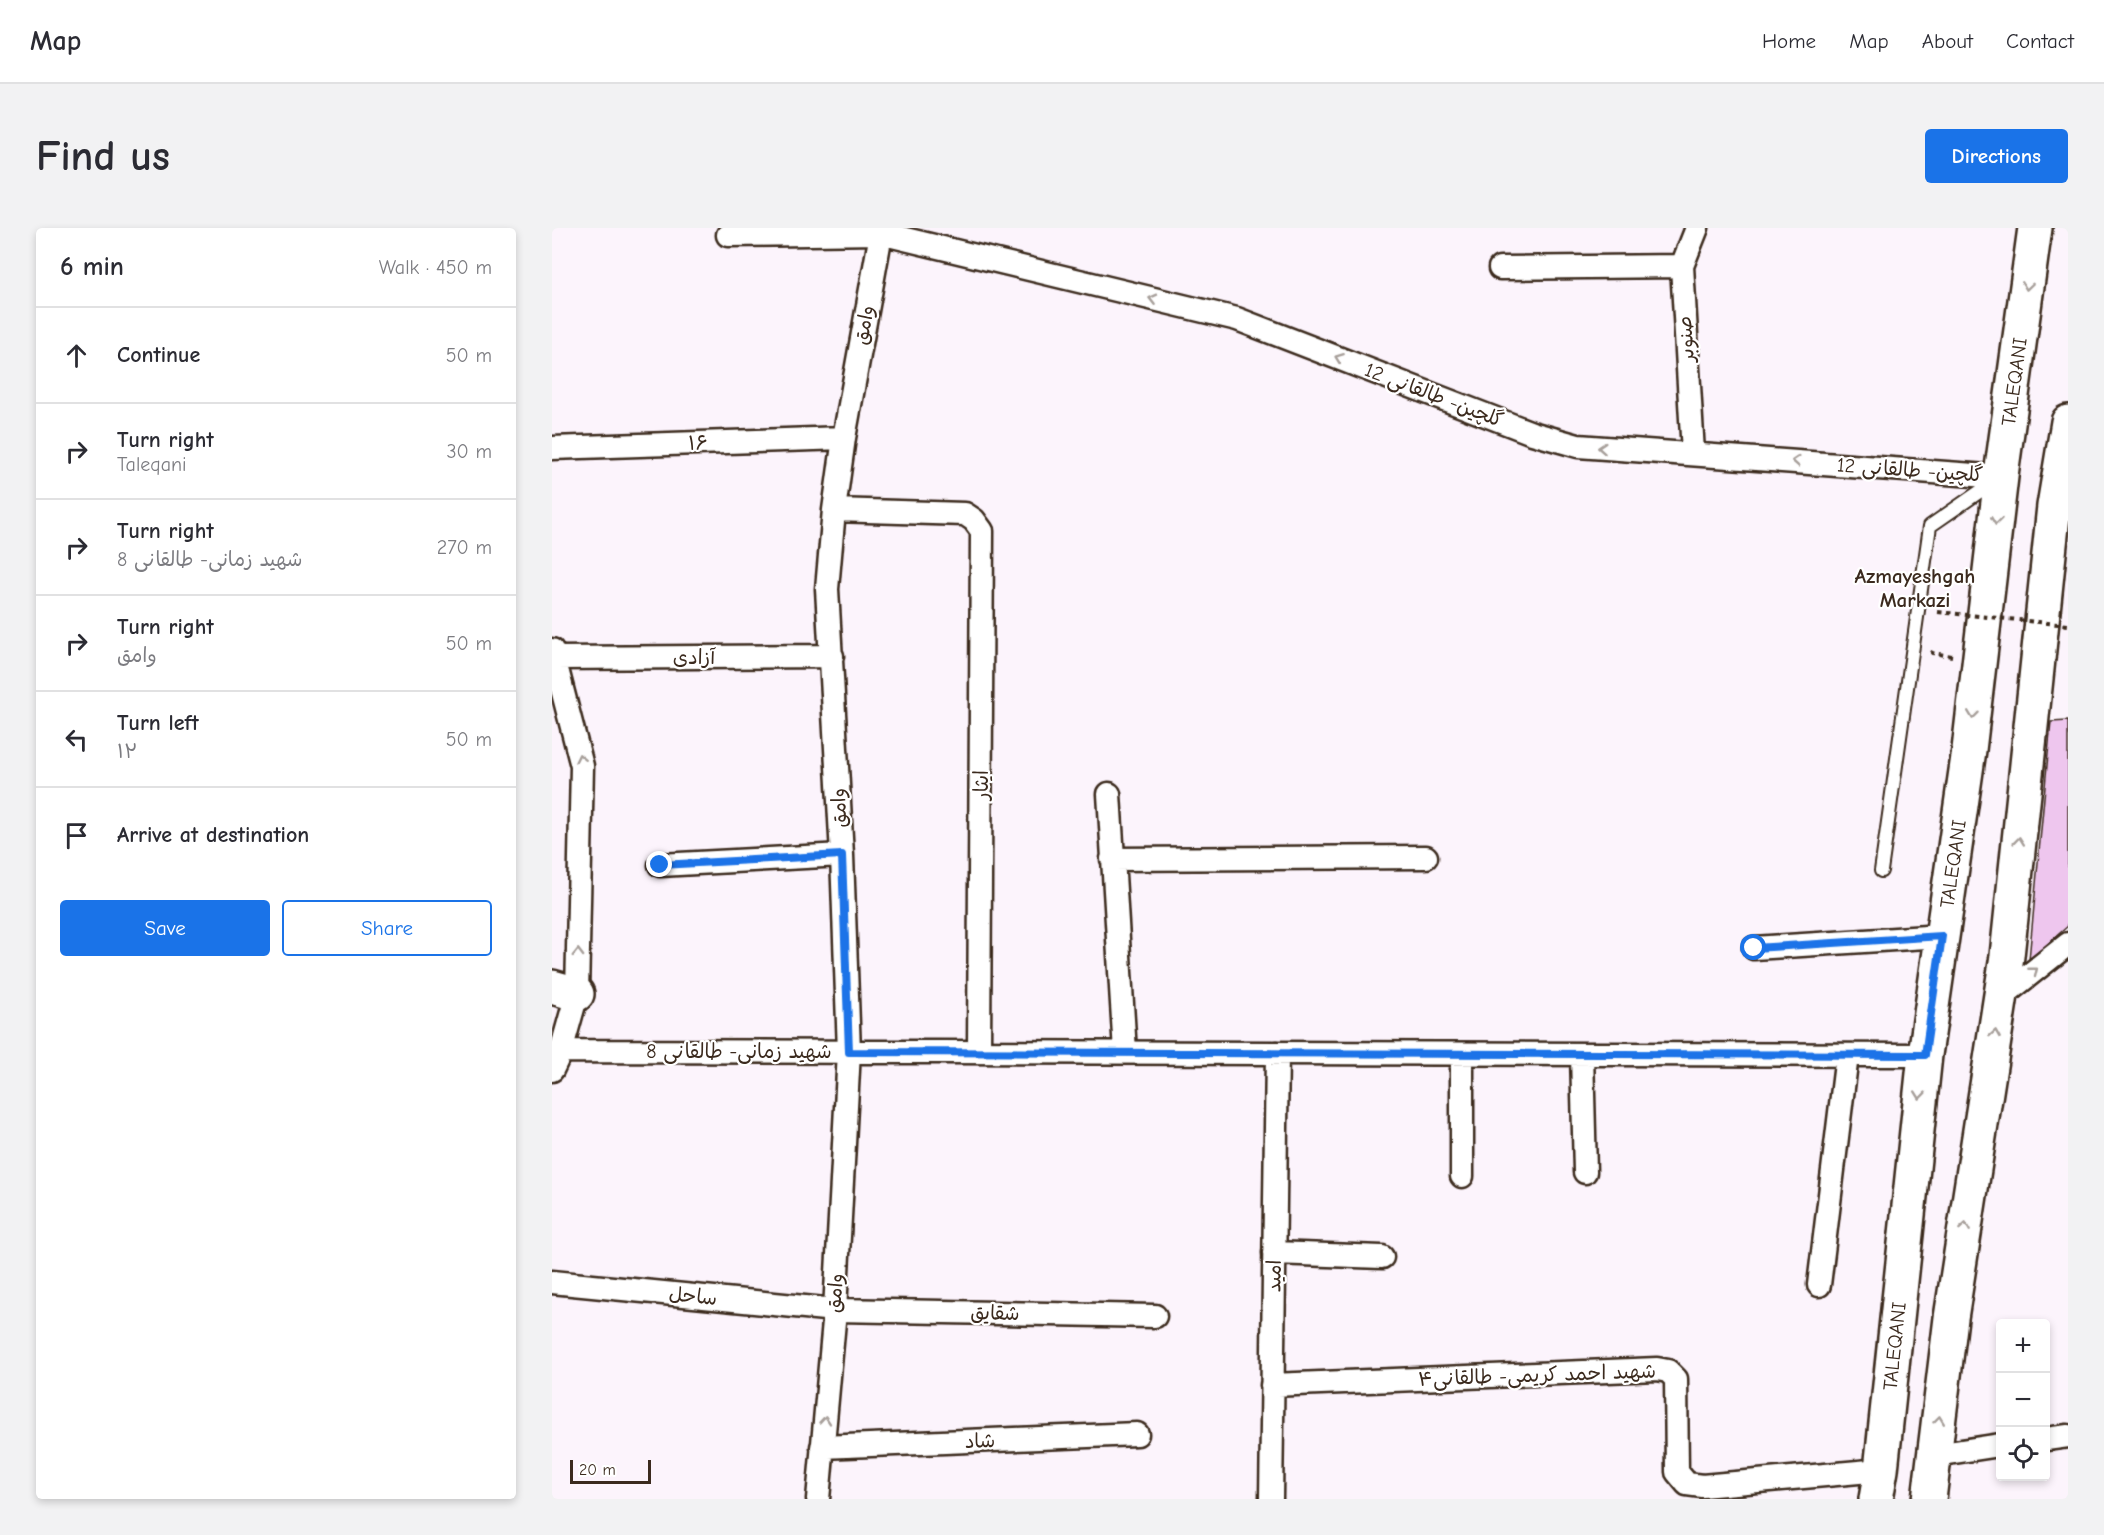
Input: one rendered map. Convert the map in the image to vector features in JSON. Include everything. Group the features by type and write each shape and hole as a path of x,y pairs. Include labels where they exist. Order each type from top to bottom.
{"main road":[{"name":"TALEQANI","path":"1878,1484 1925,1055 1969,750 2001,477 2035,228"},
{"path":"1929,1499 1951,1318 2007,956 2061,506 2068,422"}],"street":[{"name":"صنوبر","path":"1693,453 1682,266 1697,228"},
{"name":"گلچین- طالقانی 12","path":"728,235 881,231 1237,319 1532,433 1578,446 2001,477"},
{"name":"وامق","path":"818,1499 835,1310 849,1052 842,855 832,656 826,589 844,438 881,231"},
{"path":"1500,268 1682,266"},
{"name":"۱۶","path":"552,448 844,438"},
{"name":"ایثار","path":"834,510 965,514 974,519 982,531 979,1052"},
{"path":"554,654 582,766 564,991 556,1061"},
{"name":"آزادی","path":"554,654 832,656"},
{"path":"1109,794 1125,1053"},
{"path":"660,865 842,855"},
{"path":"1112,859 1426,857"},
{"path":"1754,948 1942,936"},
{"path":"2001,998 2068,944"},
{"name":"شهید زمانی- طالقانی 8","path":"556,1061 849,1052 1925,1055"},
{"name":"امید","path":"1271,1499 1277,1053"},
{"path":"1462,1054 1462,1176"},
{"path":"1582,1054 1585,1172"},
{"path":"1819,1285 1847,1055"},
{"path":"1274,1253 1382,1257"},
{"name":"ساحل","path":"552,1282 835,1310"},
{"name":"شقایق","path":"835,1310 1155,1316"},
{"name":"شهید احمد کریمی- طالقانی۴","path":"1272,1385 1657,1369 1668,1371 1676,1379 1677,1472 1687,1484 1702,1486 1878,1484"},
{"name":"شاد","path":"822,1447 1137,1434"},
{"path":"2050,1438 2068,1436"},
{"path":"1935,1455 1996,1446"}],"lane":[{"path":"1881,871 1930,526 2001,477"}],"path":[{"path":"1938,612 2068,625"}],"building":[{"path":"2068,721 2068,926 2029,960 2051,722"}],"district":[{"name":"Azmayeshgah Markazi","path":"1915,588"}],"route":[{"path":"660,865 842,855 849,1052 1925,1055 1942,936 1754,948"}]}
